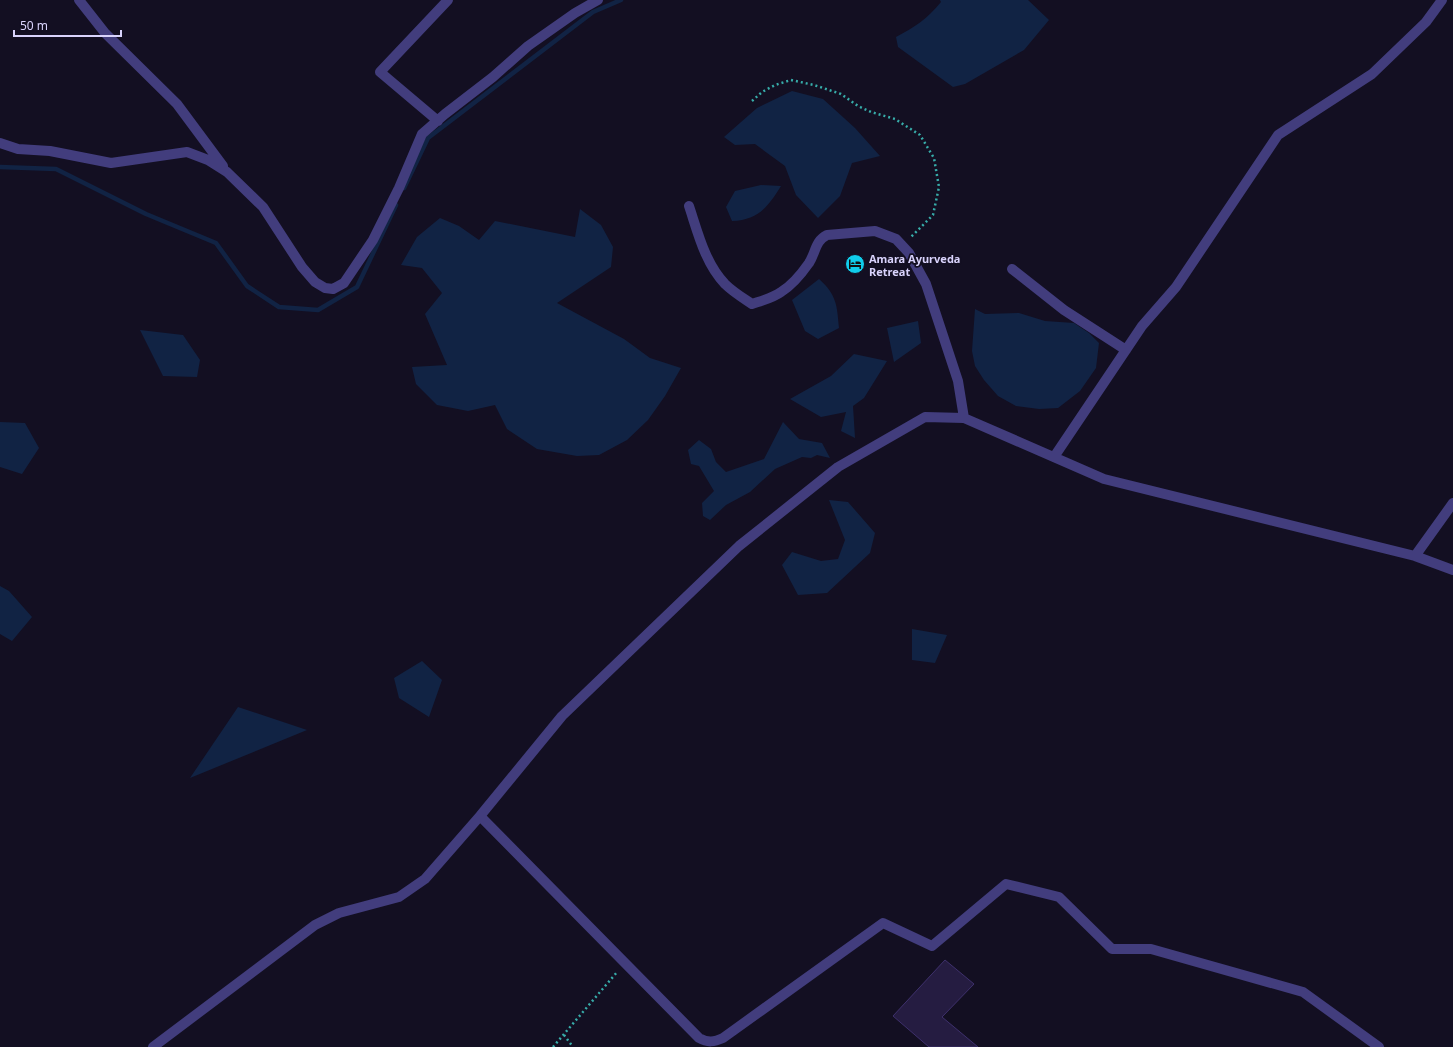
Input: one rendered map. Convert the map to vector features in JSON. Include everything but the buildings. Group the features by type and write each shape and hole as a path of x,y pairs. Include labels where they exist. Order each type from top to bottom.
{"street":[{"path":"80,0 105,33 177,104 227,172 263,207 302,267 316,282 325,288 333,289 344,283 373,240 399,188 422,134 493,78 528,46 575,13 598,0"},
{"path":"438,121 380,72 448,0"},
{"path":"1054,457 1142,326 1176,287 1278,135 1372,74 1426,22 1442,0"},
{"path":"0,143 18,149 50,151 111,163 187,152 208,160 227,172"},
{"path":"688,206 702,247 712,267 726,284 752,304 782,292 810,262 817,243 821,238 827,235 875,231 896,239 909,253 926,284 958,381 964,418"},
{"path":"1012,269 1064,310 1126,350"},
{"path":"153,1047 315,925 339,913 399,897 425,879 480,816 562,716 739,546 838,467 925,417 964,418 1104,479 1415,556 1453,570"},
{"path":"1415,556 1453,503"},
{"path":"480,816 699,1038 706,1042 715,1042 723,1038 883,923 932,946 1006,884 1059,897 1112,949 1151,949 1303,992 1379,1047"}],"path":[{"path":"752,101 762,92 775,85 791,80 814,85 841,94 858,106 871,112 894,119 920,135 934,158 939,187 933,215 903,245"},
{"path":"553,1047 625,963"},
{"path":"564,1035 572,1047"}],"water":[{"path":"940,0 1028,0 1049,20 1024,50 965,84 953,87 898,47 896,37 926,18 941,2"},
{"path":"792,91 823,99 855,128 880,156 852,163 840,196 818,218 796,195 785,166 755,144 735,145 724,137 757,108"},
{"path":"761,185 781,186 767,206 756,215 741,220 732,221 726,207 735,191"},
{"path":"580,209 601,225 613,247 611,267 557,303 624,339 650,358 681,368 665,396 648,420 627,440 599,455 577,456 537,449 507,429 495,405 468,411 437,405 416,384 412,367 447,365 425,314 442,293 422,268 401,265 417,237 440,218 459,226 479,240 495,221 575,237"},
{"path":"819,279 833,296 837,307 839,328 818,339 805,331 792,300"},
{"path":"975,309 985,314 1019,313 1045,321 1074,323 1089,333 1099,343 1096,368 1080,391 1058,408 1039,409 1016,406 998,396 984,380 975,366 972,351"},
{"path":"918,321 921,343 894,362 887,328"},
{"path":"140,330 183,335 200,360 197,377 163,376"},
{"path":"854,354 887,361 864,398 853,406 855,438 841,431 846,412 821,417 790,399 831,376"},
{"path":"0,422 25,423 39,448 22,474 0,467"},
{"path":"783,422 799,439 822,443 830,458 817,455 811,458 802,457 775,469 750,492 726,505 710,520 703,516 702,503 714,491 699,466 691,464 688,450 699,440 711,449 716,462 726,472 764,459"},
{"path":"829,500 848,502 875,533 870,553 827,593 798,595 782,565 792,552 821,561 838,559 845,540"},
{"path":"0,586 9,591 32,617 12,641 0,634"},
{"path":"912,629 947,635 935,663 912,660"},
{"path":"422,661 442,680 429,717 399,698 394,678"},
{"path":"238,707 307,730 190,778"}],"waterway":[{"path":"404,188 428,138 593,12 621,0"},
{"path":"0,167 56,169 146,214 216,243 247,286 279,307 318,310 357,287 396,205"}],"place":[{"name":"Amara Ayurveda Retreat","path":"855,264"}]}
